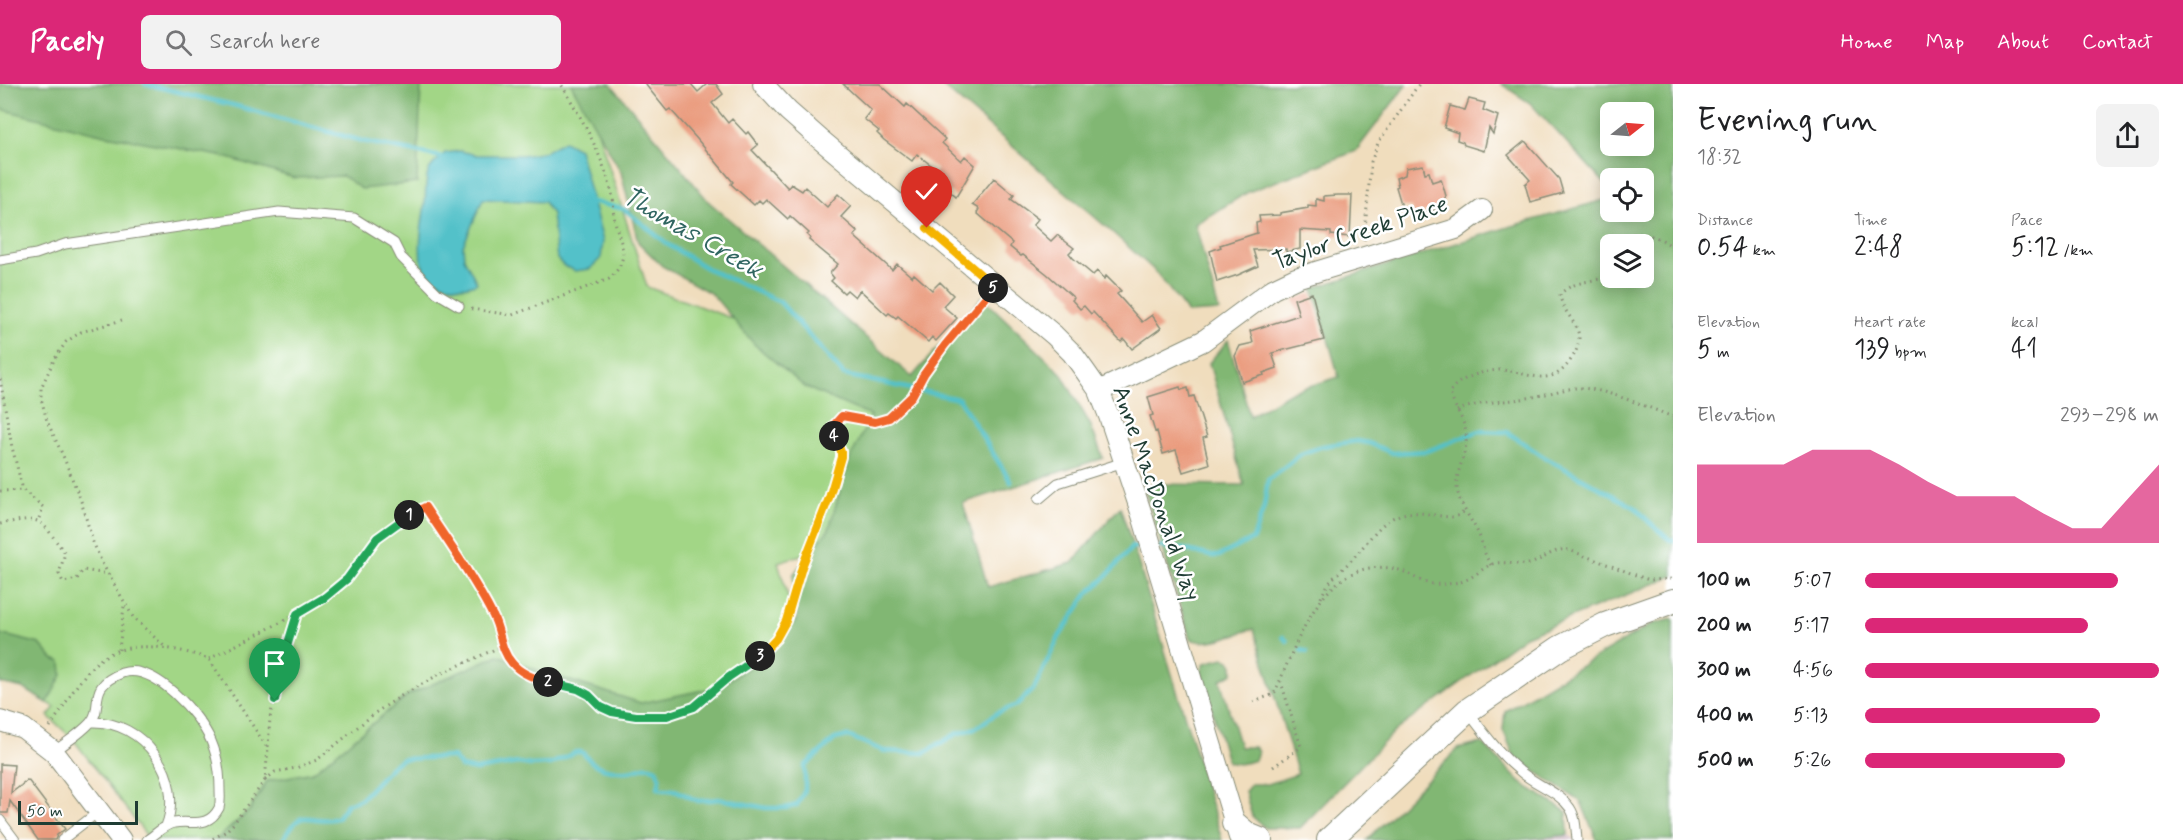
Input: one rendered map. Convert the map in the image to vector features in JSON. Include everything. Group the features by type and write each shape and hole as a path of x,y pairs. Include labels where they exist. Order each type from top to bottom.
{"street":[{"name":"Anne MacDonald Way","path":"763,84 788,111 821,140 1060,341 1072,353 1099,391 1142,515 1237,832"},
{"name":"Taylor Creek Place","path":"1099,391 1203,341 1273,289 1296,278 1456,229 1482,210"},
{"path":"1313,840 1335,834 1467,711 1560,648 1605,625 1673,601"},
{"path":"0,721 23,728 54,752 121,840"},
{"path":"1237,832 1260,840"}],"lane":[{"path":"0,260 36,254 65,244 279,212 321,214 354,218 394,243 401,257 437,293 459,306"},
{"path":"1040,499 1058,483 1124,462"},
{"path":"54,752 91,722 98,690 115,677 125,672 137,672 150,676 170,690 200,720 210,740 219,767 220,802 219,808 207,820 198,824 176,823 166,826 147,840"},
{"path":"1467,711 1490,742 1521,773 1567,805 1574,818 1577,840"},
{"path":"91,722 101,722 129,731 149,746 158,758 165,774 171,799 171,814 166,826"},
{"path":"62,840 98,812"},
{"path":"0,820 15,840"}],"path":[{"path":"459,306 512,315 609,279 617,272 621,264 623,245 614,217 613,199 603,168 591,137 561,84"},
{"path":"1364,257 1371,162 1378,143 1419,84"},
{"path":"1654,238 1665,240 1673,248"},
{"path":"1491,565 1486,558 1479,535 1464,511 1457,489 1457,479 1466,446 1466,434 1450,392 1455,384 1480,373 1500,370 1538,378 1551,376 1564,369 1578,349 1579,337 1576,327 1561,303 1560,294 1574,284 1600,279"},
{"path":"209,659 324,598 347,579 382,533 425,507 478,587 495,619 502,646 511,663 542,681 578,689 589,695 601,707 612,712 636,716 667,716 694,707 729,677 759,657 780,633 840,465 841,451 833,426 842,416 863,421 887,420 915,393 928,368 994,286"},
{"path":"122,320 81,332 66,342 51,366 40,393 47,421 77,492 93,542 137,623 166,649"},
{"path":"0,379 12,447 23,490 43,507 38,520"},
{"path":"1457,411 1498,401 1577,388 1626,400 1673,417"},
{"path":"0,491 23,490"},
{"path":"1253,702 1274,694 1294,647 1331,579 1354,558 1385,522 1405,513 1453,517 1461,515 1464,511"},
{"path":"0,524 31,518 38,520 65,553 59,574 63,582 77,579 82,570 109,574"},
{"path":"1321,599 1342,579 1370,567 1398,569 1425,582 1442,584 1461,581 1491,565 1530,564 1555,550 1562,549 1602,561 1649,580 1673,579"},
{"path":"119,650 125,604"},
{"path":"268,749 270,718 281,666 297,614"},
{"path":"265,780 275,772 296,768 317,760 375,713 401,696 438,675 502,646"},
{"path":"1281,680 1303,752"},
{"path":"1273,767 1301,747"}],"shaded area":[{"path":"1568,835 1577,840 1518,840 1519,838"}],"green space":[{"path":"0,84 583,84 647,287 863,367 916,520 778,562 858,840 150,840 73,739 48,716 55,707 23,688 0,683"},
{"path":"0,84 421,84 417,183 361,189 343,176 294,178 225,157 101,134 0,109"},
{"path":"571,84 611,84 709,202 912,377 982,297 1061,373 1091,426 1103,458 963,503 988,587 1072,563 1120,507 1222,840 216,840 250,810 267,781 313,772 408,695 498,655 545,673 641,703 718,687 770,654 797,619 793,575 829,529 848,463 871,416 805,387 755,345 712,294 662,266 638,242 621,172"},
{"path":"940,84 1237,84 1239,86 1255,84 1407,84 1356,151 1248,192 1195,224 1219,311 1188,313 1155,271"},
{"path":"1501,84 1673,84 1673,576 1525,636 1395,731 1300,828 1265,828 1252,816 1245,792 1251,784 1268,784 1298,774 1254,629 1212,641 1203,642 1190,638 1143,484 1244,485 1209,363 1228,340 1250,416 1293,391 1339,377 1313,288 1600,201 1600,222 1654,222 1654,168 1600,168 1600,178 1530,103"},
{"path":"1673,619 1673,840 1597,840 1581,802 1515,758 1503,730 1505,711 1652,624"},
{"path":"0,634 40,644 53,659 61,662 62,675 47,703 23,688 0,683"},
{"path":"1224,658 1230,660 1233,665 1233,673 1220,680 1240,747 1255,747 1258,751 1255,760 1245,763 1227,761 1201,672 1205,663"},
{"path":"1482,743 1521,783 1567,812 1568,835 1518,840 1367,840 1458,749"}],"water":[{"path":"564,141 579,149 603,241 601,258 590,269 575,271 564,266 557,259 552,214 544,202 483,199 463,246 464,258 477,283 461,287 452,286 443,284 429,275 421,259 420,238 427,178 429,170 436,161 445,153 460,151 477,155 529,155 544,152"}],"building":[{"path":"645,84 691,84 698,92 707,84 716,84 723,94 712,103 728,123 732,119 746,134 748,132 758,145 752,150 788,188 791,184 802,191 805,187 827,207 838,194 851,206 841,217 858,232 854,236 892,270 897,264 912,277 914,274 932,290 940,282 953,295 943,306 957,318 936,341 932,337 928,342 898,316 896,318 889,313 887,315 860,290 855,297 847,290 844,293 831,281 834,278 830,273 838,264 809,240 807,235 809,233 790,216 788,219 766,199 762,203 759,200 754,205 731,184 733,182 697,139 670,109 667,111"},
{"path":"843,84 880,84 905,107 907,104 945,139 942,143 961,161 965,156 975,165 956,197 932,175 937,170 917,154 912,161 877,133 879,131 864,119 871,110"},
{"path":"1469,99 1485,103 1483,110 1498,116 1493,134 1489,128 1484,151 1464,145 1463,142 1457,140 1458,133 1444,128 1450,106 1465,110"},
{"path":"1525,141 1559,179 1563,193 1530,202 1525,184 1530,180 1508,155"},
{"path":"1423,165 1425,173 1429,172 1432,182 1441,179 1446,196 1439,209 1413,214 1411,207 1402,207 1396,187 1398,186 1396,178 1405,175 1406,168"},
{"path":"994,178 1014,195 1011,199 1038,219 1033,225 1051,241 1057,235 1074,248 1069,253 1073,258 1093,275 1097,271 1104,279 1106,276 1121,291 1117,294 1142,322 1152,315 1161,328 1132,349 1124,339 1121,342 1093,312 1091,314 1084,306 1080,309 1072,300 1074,298 1047,274 1010,247 1012,243 977,213 979,209 972,205"},
{"path":"1352,195 1350,237 1331,235 1331,232 1300,230 1300,249 1286,252 1286,249 1253,250 1258,266 1217,282 1210,251 1221,247 1220,245 1257,233 1256,223 1260,222 1259,216 1280,215 1280,213 1308,208 1308,205 1316,206 1316,199 1324,201 1324,196"},
{"path":"1312,293 1324,340 1272,353 1277,368 1242,382 1235,356 1240,346 1253,343 1250,331 1299,315 1294,299"},
{"path":"1180,387 1181,390 1188,388 1190,397 1194,396 1207,437 1203,438 1209,464 1183,472 1176,450 1163,454 1150,416 1153,415 1148,397"},
{"path":"0,764 14,765 11,793 28,780 65,829 57,835 55,840 38,840 10,801 8,813 0,813"}],"waterway":[{"name":"Thomas Creek","path":"145,84 233,105 362,141 446,158"},
{"name":"Thomas Creek","path":"589,201 624,209 667,244 708,269 780,302 844,375 959,399 1011,482"},
{"path":"1156,547 1175,547 1219,556 1253,539 1264,507 1268,480 1301,454 1323,446 1357,441 1369,443 1392,453 1427,451 1479,431 1507,432 1544,457 1636,508 1649,522 1673,540"},
{"path":"283,840 290,828 301,818 327,820 337,818 347,804 361,799 392,766 402,759 453,757 461,767 476,770 518,763 551,764 576,752 582,752 594,764 609,770 625,771 645,767 656,769 660,778 658,788 675,790 698,801 720,799 766,808 786,808 797,805 805,790 805,766 835,739 848,736 884,751 924,753 956,734 976,728 997,713 1017,705 1034,688 1059,637 1088,593 1105,578 1132,547 1145,547"},
{"path":"1283,637 1287,641"},
{"path":"1301,650 1307,652"}],"route":[{"path":"275,700 281,666 297,614 324,598 347,579 382,533 425,507 478,587 495,619 502,646 508,658 521,670 542,681 573,687 589,695 601,707 612,712 636,716 672,716 701,702 726,679 766,651 786,621 802,567 840,465 841,451 833,430 835,423 844,416 871,422 886,421 912,396 924,374 945,345 994,286 927,228"}]}
